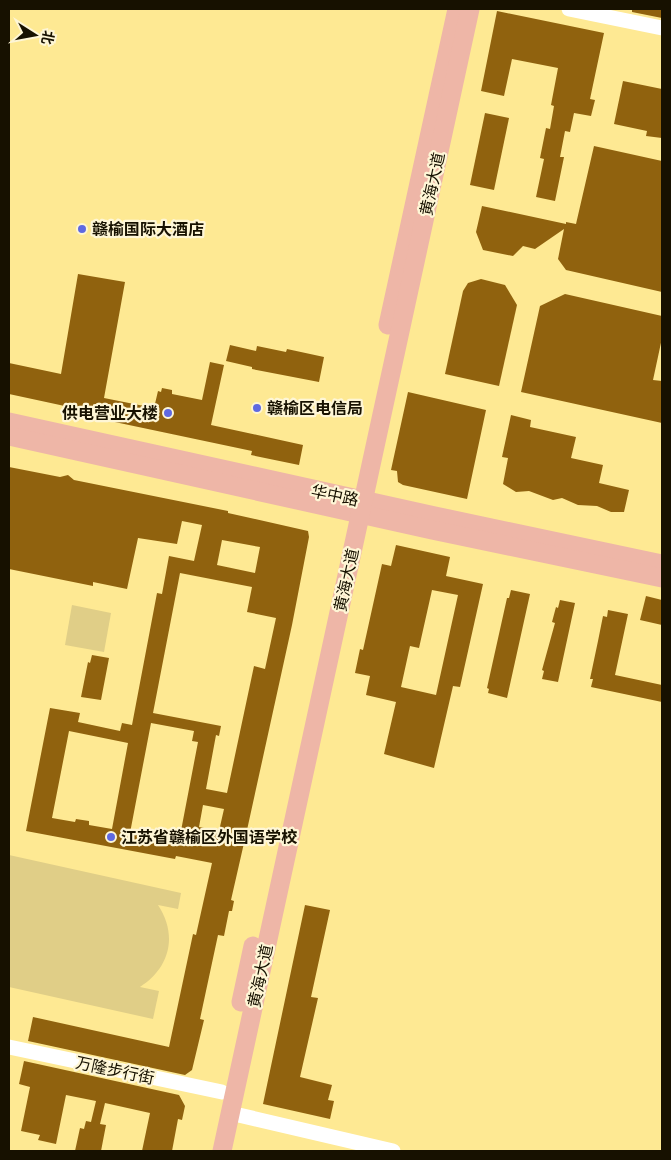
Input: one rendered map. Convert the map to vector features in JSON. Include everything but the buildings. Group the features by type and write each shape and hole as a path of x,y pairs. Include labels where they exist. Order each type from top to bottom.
{"main road":[{"name":"黄海大道","path":"222,1151 457,9"},
{"name":"黄海大道","path":"209,1151 470,9"},
{"name":"华中路","path":"9,422 662,578"},
{"name":"华中路","path":"9,436 355,506 662,564"}],"street":[{"path":"569,9 662,28"},
{"name":"万隆步行街","path":"9,1047 222,1092"},
{"path":"230,1113 393,1151"}],"shaded area":[{"path":"72,605 111,613 104,652 65,645"},
{"path":"9,855 181,893 178,909 158,905 168,928 168,950 158,970 140,987 159,991 153,1019 9,987"}],"place":[{"name":"赣榆国际大酒店","path":"82,229"},
{"name":"赣榆区电信局","path":"257,408"},
{"name":"供电营业大楼","path":"168,413"},
{"name":"江苏省赣榆区外国语学校","path":"111,837"}]}
